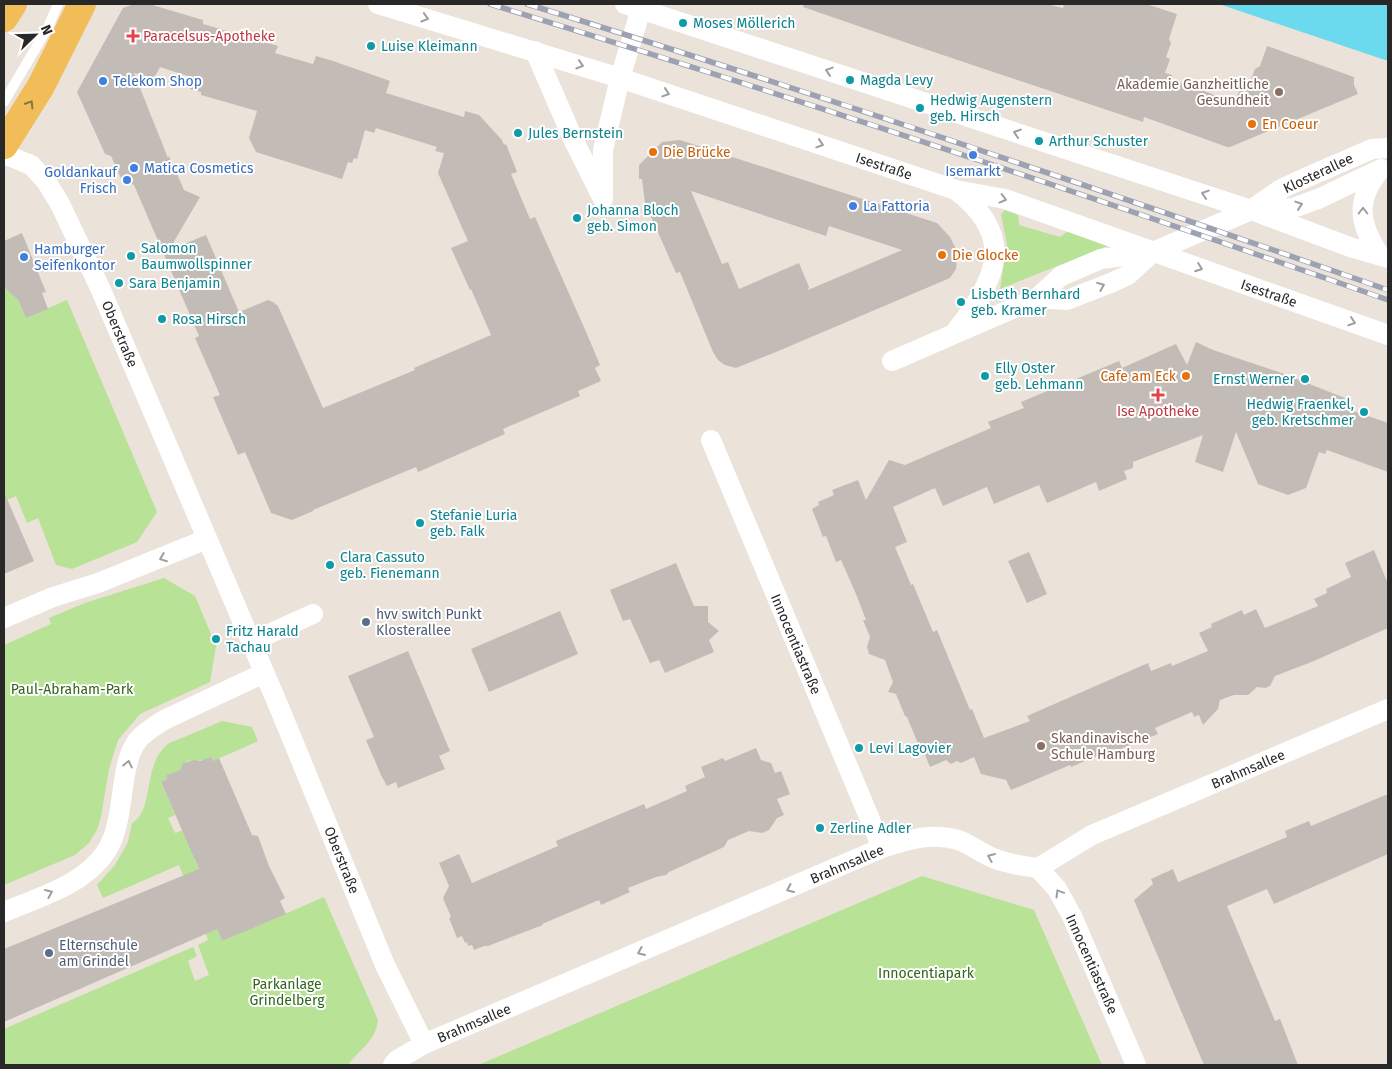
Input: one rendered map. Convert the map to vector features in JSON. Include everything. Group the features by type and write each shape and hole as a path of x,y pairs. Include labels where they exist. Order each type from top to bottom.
{"main road":[{"path":"4,18 13,4"},
{"path":"4,145 41,86 82,4"}],"street":[{"name":"Isestraße","path":"378,4 620,78 956,190 1005,198 1388,334"},
{"path":"535,51 574,141 603,199 604,150 633,6 1251,210 1353,248 1384,256"},
{"name":"Klosterallee","path":"892,361 1037,298 1067,300 1113,282 1128,275 1153,252 1251,210 1296,182 1372,149 1388,148"},
{"name":"Oberstraße","path":"4,154 23,161 38,171 46,181 60,204 101,290 208,539 385,965 424,1044"},
{"name":"Klosterallee","path":"1251,210 1293,208 1318,199 1384,166"},
{"name":"Klosterallee","path":"1384,166 1366,189 1362,217 1368,236 1384,256"},
{"name":"Klosterallee","path":"955,333 977,304 986,288 994,264 993,241 985,218 975,206 956,190"},
{"name":"Innocentiastraße","path":"710,440 882,848"},
{"path":"4,618 53,597 98,584 208,539"},
{"path":"251,642 313,614"},
{"path":"4,912 64,887 81,877 107,850 116,829 130,755 137,741 149,729 164,720 264,673"},
{"name":"Brahmsallee","path":"393,1065 397,1060 424,1044 882,848 912,838 934,837 958,840 992,858 1038,868 1092,835 1388,709"},
{"name":"Innocentiastraße","path":"1038,868 1057,889 1072,916 1136,1065"}],"lane":[{"path":"4,102 48,26 58,4"}],"green space":[{"path":"1005,210 1018,215 1019,225 1060,237 1068,231 1107,246 1000,289 1007,245 1001,214"},
{"path":"4,287 18,300 26,318 67,300 157,512 137,542 72,569 56,565 38,518 27,523 16,496 4,501"},
{"name":"Paul-Abraham-Park","path":"164,578 195,596 216,646 210,682 140,714 118,740 109,769 101,817 97,830 89,843 75,855 4,885 4,645 51,624 49,618 85,603"},
{"name":"Parkanlage Grindelberg","path":"222,721 252,727 258,741 213,761 211,757 198,761 187,761 180,770 166,775 167,779 161,782 175,815 168,818 175,833 186,829 191,842 195,861 209,892 216,927 222,941 324,897 378,1020 374,1034 348,1065 4,1065 4,1029 193,947 197,956 188,961 195,981 209,975 198,945 208,940 179,865 103,898 97,885 115,865 128,842 132,823 139,817 144,808 151,774 160,753 171,742"},
{"name":"Innocentiapark","path":"922,876 1034,910 1102,1065 478,1065"}],"water":[{"path":"1219,4 1388,4 1388,61"}],"building":[{"path":"134,4 149,4 203,20 203,24 278,46 275,53 313,64 316,56 390,81 386,93 464,117 465,111 479,115 502,140 504,145 506,144 517,172 511,174 530,219 535,217 587,334 600,365 595,368 601,381 578,391 580,396 503,429 505,434 418,472 416,467 292,520 271,513 245,452 238,455 213,397 220,395 195,338 199,336 134,185 121,178 111,156 105,154 77,92 123,8","holes":["160,67 194,78 190,89 201,92 201,95 257,111 249,138 256,152 342,179 348,162 352,163 354,158 357,159 365,130 374,133 376,128 437,147 435,151 444,153 438,173 468,241 451,248 491,335 414,368 415,370 323,408 278,306 268,300 239,312 206,235 169,250 200,197 184,190 169,156 168,158 134,73 154,78"]},
{"path":"804,4 1047,4 1063,8 1064,4 1146,4 1177,14 1169,39 1171,43 1166,57 1170,59 1165,73 1172,75 1171,79 1234,102 1240,90 1246,93 1255,69 1260,66 1267,46 1354,77 1354,85 1358,94 1227,147 1144,117 1143,122 916,46 803,7"},
{"path":"680,140 937,223 950,237 955,247 957,257 956,269 950,278 776,352 736,368 725,365 718,360 713,352 680,272 676,273 645,203 642,179 639,179 639,165 662,142","holes":["691,191 826,236 829,226 902,250 808,290 809,287 799,263 739,289 728,262 722,264"]},
{"path":"22,233 46,292 42,293 48,309 26,318 18,300 4,287 4,241"},
{"path":"1196,342 1213,350 1279,372 1345,398 1342,407 1388,423 1388,472 1327,450 1325,454 1319,452 1306,488 1288,495 1258,484 1236,432 1223,472 1195,462 1203,435 1133,462 1133,468 1124,471 1127,479 1099,491 1096,482 1047,503 1039,485 994,504 987,487 943,506 935,488 893,507 907,542 895,547 933,632 937,630 970,710 972,709 984,738 1030,721 1027,716 1148,663 1151,671 1171,663 1172,666 1208,651 1199,633 1212,627 1211,624 1242,610 1244,615 1256,609 1265,628 1318,606 1314,599 1327,593 1326,589 1351,577 1345,563 1374,550 1388,584 1388,628 1275,676 1270,686 1265,688 1257,687 1248,695 1234,695 1220,700 1218,709 1203,725 1199,715 1194,717 1192,712 1155,728 1158,734 1115,751 1114,749 1071,767 1070,765 1011,790 1006,780 981,774 974,757 961,763 957,761 951,764 946,760 930,767 896,694 888,692 893,682 885,660 869,654 867,647 870,637 856,594 841,560 836,562 826,536 823,537 812,509 819,505 818,502 834,495 832,490 858,480 866,500 889,460 905,465 991,428 988,422 1024,408 1021,402 1119,361 1122,368 1176,344 1187,365"},
{"path":"4,492 34,561 4,574"},
{"path":"1029,552 1047,594 1027,603 1008,561"},
{"path":"676,563 694,606 708,606 708,622 719,631 709,640 714,652 665,673 659,660 650,663 630,619 623,621 610,590"},
{"path":"560,611 578,654 489,692 471,649"},
{"path":"408,651 450,751 439,756 445,769 398,788 396,782 387,786 381,775 366,740 374,737 348,676"},
{"path":"756,748 761,760 771,763 775,773 781,771 790,794 777,799 784,815 777,818 769,830 762,833 749,831 728,840 724,847 666,875 628,888 630,892 601,905 599,900 543,925 488,946 474,950 472,945 468,946 467,942 465,943 462,936 457,938 443,898 449,886 439,863 459,854 472,883 558,846 556,841 644,804 646,809 687,791 685,786 705,777 701,767 723,758 725,761"},
{"path":"211,757 213,761 219,758 252,835 258,836 269,866 285,898 280,901 286,914 222,941 217,929 4,1022 4,949 199,869 161,782 167,779 166,775 180,770 183,763 194,760 200,761"},
{"path":"1388,794 1388,854 1274,904 1267,889 1227,906 1275,1021 1280,1019 1298,1065 1204,1065 1134,900 1153,884 1151,879 1173,869 1178,882 1287,837 1285,831 1309,821 1311,826"}],"railway":[{"path":"490,4 716,74 1165,223 1388,300"},
{"path":"527,4 959,143 1388,290"}],"place":[{"name":"Moses Möllerich","path":"683,23"},
{"name":"Paracelsus-Apotheke","path":"133,36"},
{"name":"Luise Kleimann","path":"371,46"},
{"name":"Magda Levy","path":"850,80"},
{"name":"Telekom Shop","path":"103,81"},
{"name":"Akademie Ganzheitliche Gesundheit","path":"1279,92"},
{"name":"Hedwig Augenstern geb. Hirsch","path":"920,108"},
{"name":"En Coeur","path":"1252,124"},
{"name":"Jules Bernstein","path":"518,133"},
{"name":"Arthur Schuster","path":"1039,141"},
{"name":"Die Brücke","path":"653,152"},
{"name":"Isemarkt","path":"973,155"},
{"name":"Matica Cosmetics","path":"134,168"},
{"name":"Goldankauf Frisch","path":"127,180"},
{"name":"La Fattoria","path":"853,206"},
{"name":"Johanna Bloch geb. Simon","path":"577,218"},
{"name":"Die Glocke","path":"942,255"},
{"name":"Salomon Baumwollspinner","path":"131,256"},
{"name":"Hamburger Seifenkontor","path":"24,257"},
{"name":"Sara Benjamin","path":"119,283"},
{"name":"Lisbeth Bernhard geb. Kramer","path":"961,302"},
{"name":"Rosa Hirsch","path":"162,319"},
{"name":"Elly Oster geb. Lehmann","path":"985,376"},
{"name":"Cafe am Eck","path":"1186,376"},
{"name":"Ernst Werner","path":"1305,379"},
{"name":"Ise Apotheke","path":"1158,395"},
{"name":"Hedwig Fraenkel, geb. Kretschmer","path":"1364,412"},
{"name":"Stefanie Luria geb. Falk","path":"420,523"},
{"name":"Clara Cassuto geb. Fienemann","path":"330,565"},
{"name":"hvv switch Punkt Klosterallee","path":"366,622"},
{"name":"Fritz Harald Tachau","path":"216,639"},
{"name":"Skandinavische Schule Hamburg","path":"1041,746"},
{"name":"Levi Lagovier","path":"859,748"},
{"name":"Zerline Adler","path":"820,828"},
{"name":"Elternschule am Grindel","path":"49,953"}]}
